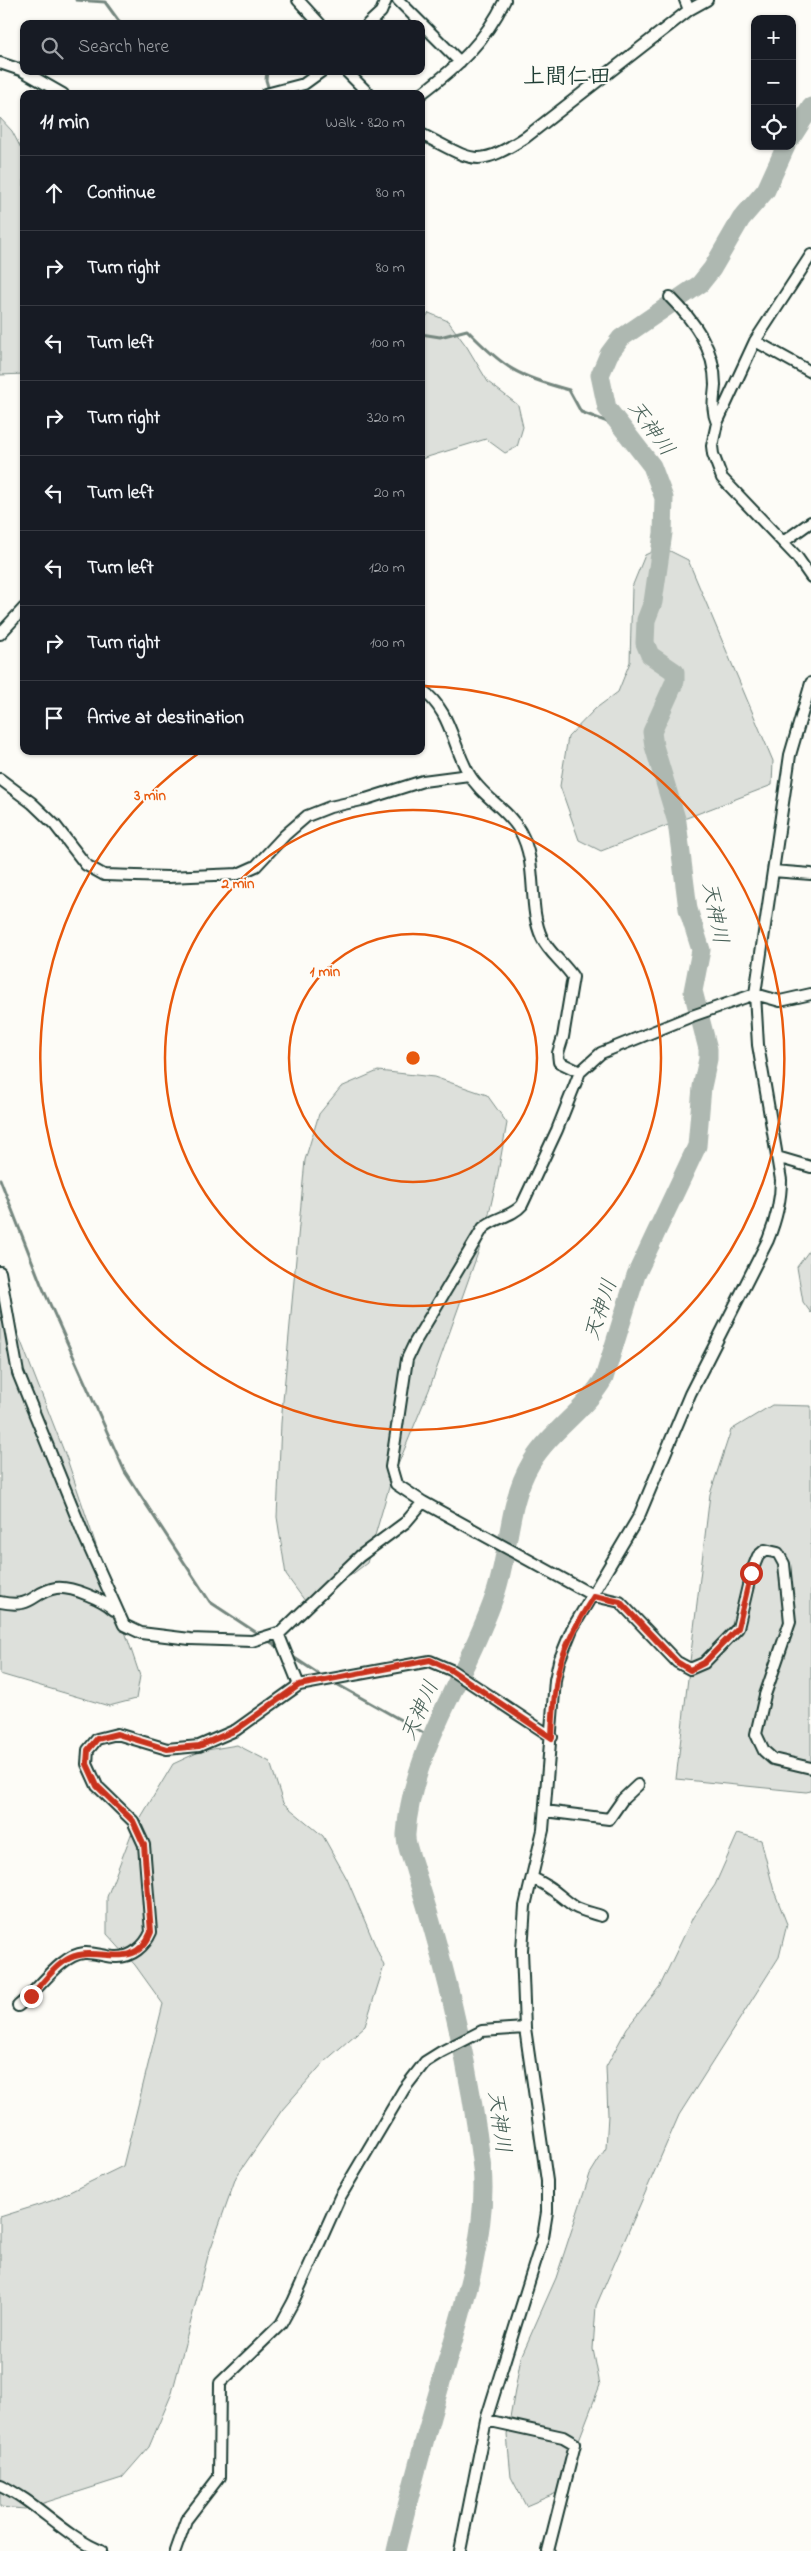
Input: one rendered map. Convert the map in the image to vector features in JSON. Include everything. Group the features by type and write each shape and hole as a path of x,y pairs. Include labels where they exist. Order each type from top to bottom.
{"street":[{"path":"298,0 316,20"},
{"path":"372,20 381,12 386,0"},
{"path":"398,0 418,20"},
{"path":"425,91 460,62 492,27 506,0"},
{"path":"425,136 466,157 477,159 498,154 526,136 686,5 706,0"},
{"path":"425,27 460,62"},
{"path":"0,63 20,70"},
{"path":"30,75 56,90"},
{"path":"281,90 304,84 316,75"},
{"path":"350,75 365,90"},
{"path":"811,255 754,341 718,423 712,454 722,478 783,542 811,577"},
{"path":"670,297 698,329 712,362 715,386 712,411 718,423"},
{"path":"754,341 811,372"},
{"path":"783,542 811,522"},
{"path":"0,634 20,612"},
{"path":"460,2551 486,2420 543,2238 547,2212 547,2181 525,2028 523,1923 545,1811 554,1694 559,1661 572,1629 594,1596 639,1516 690,1394 768,1240 781,1199 781,1180 758,1045 755,994 790,755 811,683"},
{"path":"425,692 434,698 444,713 469,775 518,828 528,848 537,918 542,938 573,977 563,1037 558,1053 559,1062 580,1072"},
{"path":"0,779 32,803 55,825 86,865 104,875 168,877 238,874 256,866 285,835 307,816 330,806 366,798 423,781 469,775"},
{"path":"773,871 811,874"},
{"path":"811,994 780,1001 755,994 692,1016 601,1053 580,1072 557,1130 522,1205 515,1212 492,1221 483,1228 407,1360 390,1467 396,1484 423,1502 594,1596 620,1602 677,1662 690,1670 704,1663 740,1624 751,1573 758,1556 765,1550 778,1553 784,1564 790,1622 765,1695 756,1734 764,1751 773,1759 811,1768"},
{"path":"777,1157 811,1167"},
{"path":"0,1272 18,1373 117,1612 124,1624 141,1633 190,1638 252,1641 278,1633 360,1556 406,1522 423,1502"},
{"path":"0,1602 22,1605 56,1588 88,1595 105,1602 117,1612"},
{"path":"278,1633 299,1685"},
{"path":"18,2006 31,1996 68,1958 84,1953 117,1957 140,1949 147,1942 151,1932 144,1845 133,1821 94,1780 87,1764 88,1750 97,1739 117,1734 167,1749 199,1746 236,1730 299,1685 430,1660 451,1670 552,1738"},
{"path":"545,1811 609,1820 623,1799 638,1786"},
{"path":"532,1878 550,1886 560,1897 577,1908 602,1916"},
{"path":"174,2551 186,2520 219,2477 220,2383 281,2324 293,2302 340,2197 404,2089 425,2062 440,2052 482,2031 525,2028"},
{"path":"486,2420 563,2437 575,2444 548,2551"},
{"path":"0,2485 18,2494 84,2544 101,2551"}],"shaded area":[{"path":"0,118 12,131 20,146 20,374 0,375"},
{"path":"429,313 448,321 467,347 488,382 518,405 523,427 517,447 505,453 486,439 425,458 425,318"},
{"path":"662,547 688,560 773,761 772,785 601,851 579,840 560,786 568,737 595,709 618,692 630,662 632,587 645,555"},
{"path":"378,1071 434,1077 487,1095 507,1123 484,1236 429,1390 390,1484 367,1563 334,1588 305,1601 286,1575 277,1517 281,1423 305,1160 319,1114 341,1087"},
{"path":"811,1248 811,1313 803,1302 797,1267"},
{"path":"0,1288 67,1459 140,1676 136,1699 109,1706 0,1674"},
{"path":"772,1405 811,1406 811,1791 806,1792 676,1779 710,1494 731,1430"},
{"path":"237,1745 270,1762 283,1803 323,1836 347,1879 384,1966 365,2026 324,2062 282,2110 236,2177 208,2256 172,2393 149,2447 122,2478 25,2509 0,2507 0,2217 51,2201 123,2166 163,2004 135,1965 107,1934 107,1897 132,1832 173,1764 201,1751"},
{"path":"738,1833 761,1840 774,1891 787,1924 779,1957 679,2115 596,2306 593,2349 600,2385 559,2492 526,2506 511,2477 507,2435 521,2357 556,2278 590,2174 606,2148 608,2115 606,2067 627,2028 660,1986 693,1917 715,1885"}],"waterway":[{"path":"76,0 105,2 118,20"},
{"path":"267,75 269,90"},
{"name":"天神川","path":"796,131 811,107"},
{"name":"天神川","path":"396,2551 417,2466 471,2276 481,2220 483,2193 478,2140 458,2029 435,1937 407,1843 406,1834 410,1802 430,1741 484,1625 495,1595 504,1562 517,1494 523,1478 539,1451 588,1400 604,1378 636,1275 697,1146 702,1087 708,1059 708,1049 693,991 701,950 688,909 677,822 654,746 652,732 675,681 675,672 650,655 645,643 646,620 653,602 663,533 664,498 652,466 607,408 600,375 609,354 621,338 700,284 712,269 741,219 766,190 784,150"},
{"path":"425,335 440,337 467,330 502,362 524,375 569,390 581,412 605,421 625,433"},
{"path":"0,1179 41,1284 125,1472 210,1602 260,1635"},
{"path":"266,1639 281,1649"},
{"path":"290,1655 325,1678"},
{"path":"333,1682 431,1737"}],"district":[{"name":"上間仁田","path":"567,78"}],"route":[{"path":"31,1996 68,1958 84,1953 117,1957 140,1949 147,1942 151,1932 144,1845 133,1821 97,1786 94,1780 86,1759 88,1750 97,1739 117,1734 167,1749 199,1746 236,1730 299,1685 357,1672 430,1660 451,1670 552,1738 553,1701 559,1661 572,1629 594,1596 620,1602 677,1662 690,1670 704,1663 738,1628 751,1573"}]}
